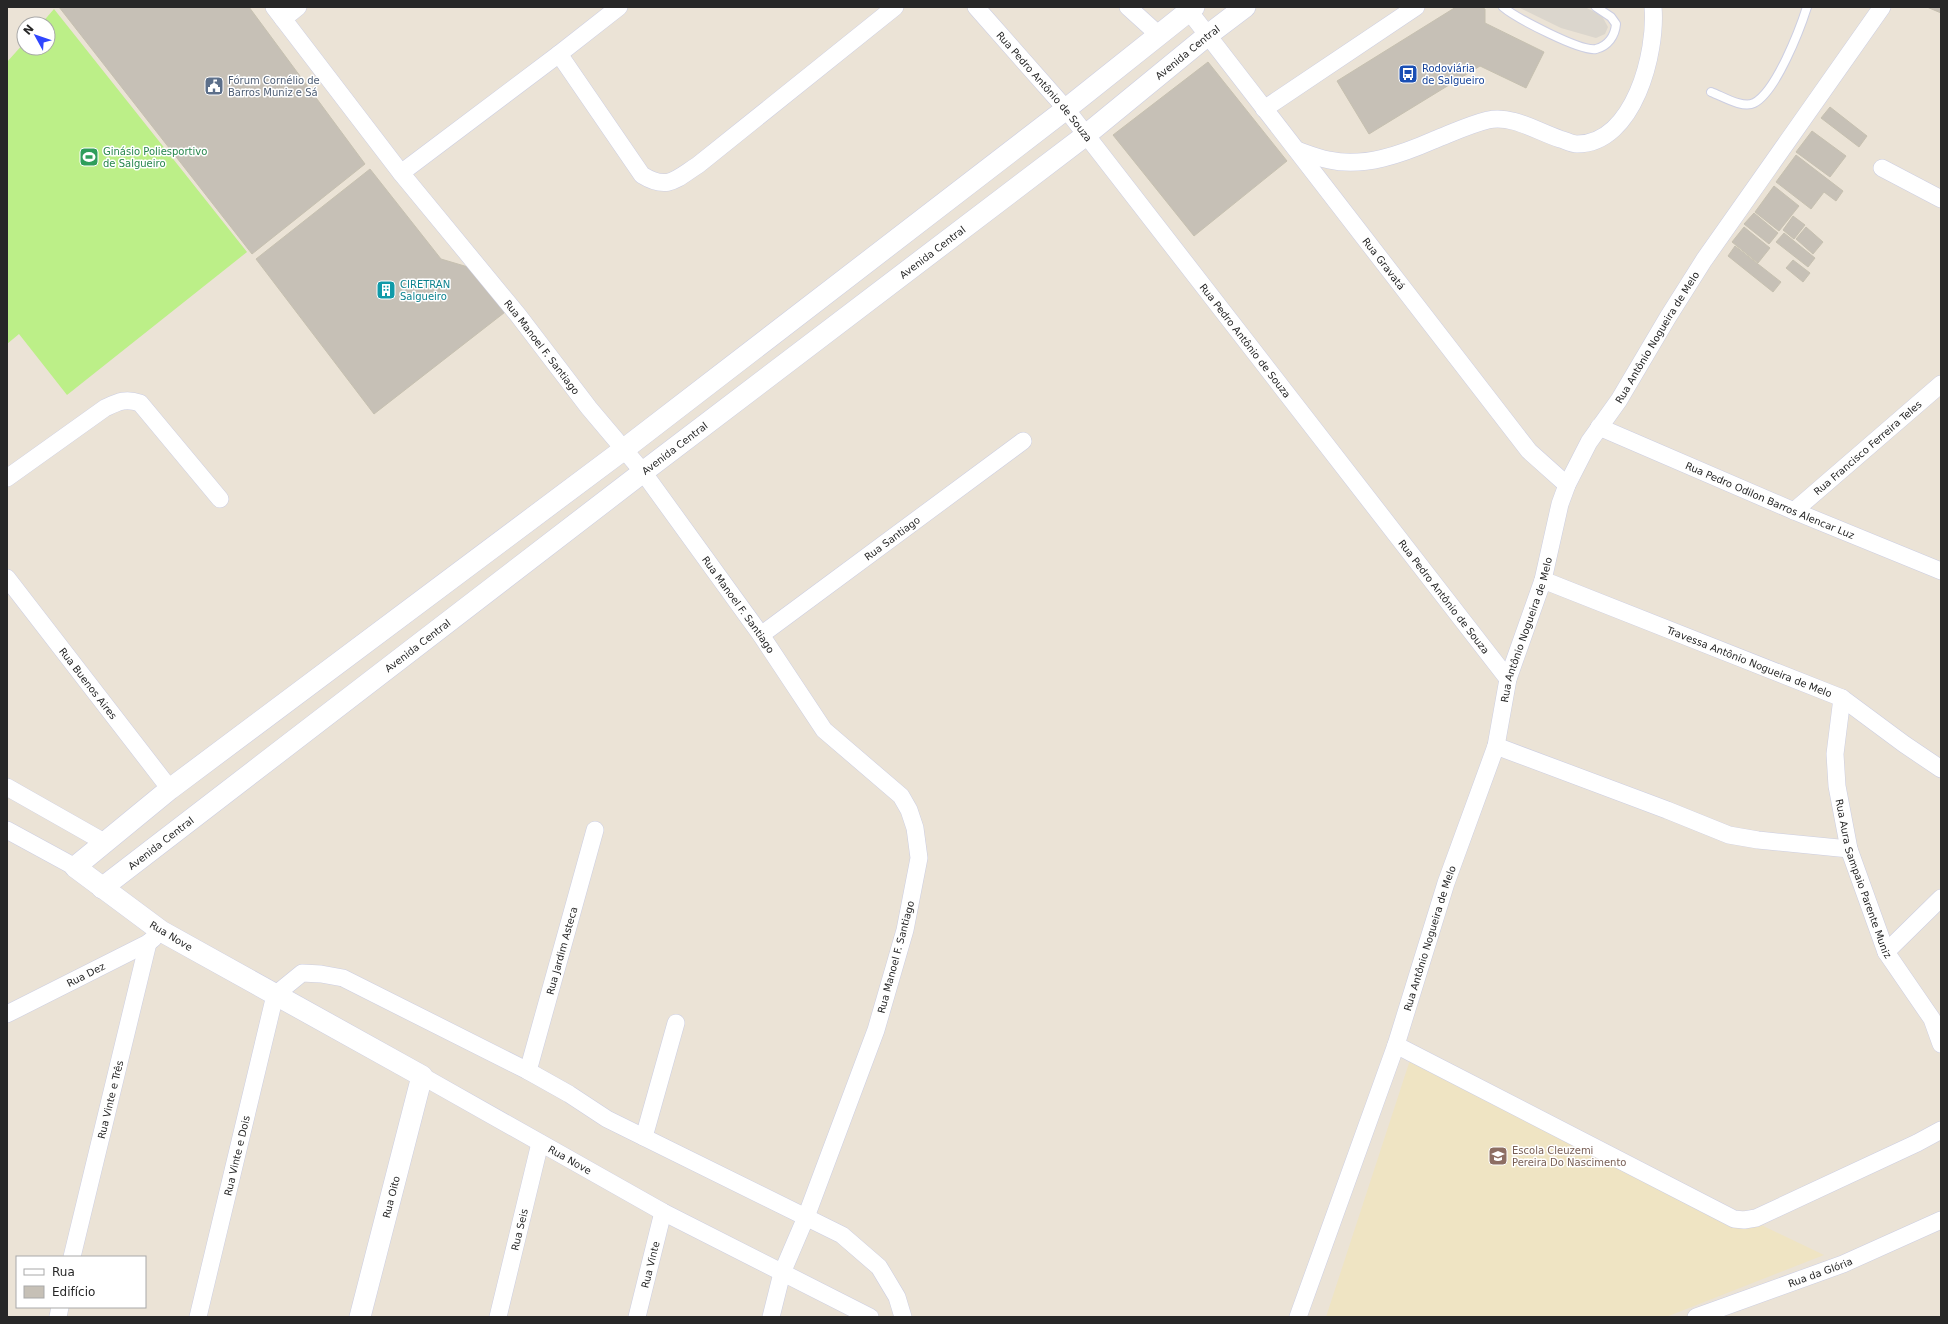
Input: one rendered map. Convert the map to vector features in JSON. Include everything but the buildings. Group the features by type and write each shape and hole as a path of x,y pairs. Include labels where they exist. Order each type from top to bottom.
{"street":[{"path":"279,13 298,7"},
{"path":"401,173 560,54 619,7"},
{"path":"560,54 642,175 655,183 670,183 698,165 895,7"},
{"name":"Rua Pedro Antônio de Souza","path":"976,7 1066,109 1508,679"},
{"path":"1128,7 1160,36"},
{"name":"Avenida Central","path":"102,888 643,472 1086,135 1208,35 1246,7"},
{"path":"1264,109 1416,7"},
{"path":"1297,150 1330,161 1382,160 1433,141 1470,124 1496,119 1516,122 1544,134 1576,144 1594,142 1612,130 1626,115 1640,86 1651,48 1653,7"},
{"name":"Rua Antônio Nogueira de Melo","path":"1298,1317 1396,1045 1446,882 1496,746 1508,679 1543,580 1560,504 1567,485 1589,442 1619,400 1704,260 1882,7"},
{"path":"7,830 74,867 170,789 623,450 1066,109 1160,36 1192,9"},
{"name":"Rua Gravatá","path":"1192,9 1208,35 1264,109 1529,451 1567,485"},
{"name":"Rua Manoel F. Santiago","path":"279,13 401,173 514,309 623,450 643,472 761,635 824,730 900,796 909,810 915,828 919,858 904,930 876,1030 806,1217 782,1274 772,1317"},
{"path":"1882,168 1941,199"},
{"name":"Rua Francisco Ferreira Teles","path":"1794,511 1941,384"},
{"path":"7,478 105,408 122,400 132,400 140,403 220,499"},
{"name":"Rua Pedro Odilon Barros Alencar Luz","path":"1599,427 1794,511 1941,571"},
{"name":"Rua Santiago","path":"761,635 1023,441"},
{"name":"Rua Buenos Aires","path":"7,578 170,789"},
{"name":"Travessa Antônio Nogueira de Melo","path":"1543,580 1842,698 1904,744 1941,769"},
{"name":"Rua Aura Sampaio Parente Muniz","path":"1842,698 1835,754 1837,786 1849,849 1886,952 1932,1018 1941,1044"},
{"path":"1496,746 1667,810 1729,835 1758,840 1849,849"},
{"path":"7,787 104,842"},
{"name":"Rua Jardim Asteca","path":"528,1071 595,830"},
{"name":"Rua Nove","path":"74,867 102,888 155,937 275,995 663,1212 782,1274 870,1317"},
{"path":"1886,952 1941,898"},
{"name":"Rua Dez","path":"10,1010 155,937"},
{"name":"Rua Vinte e Três","path":"72,1256 155,937"},
{"path":"275,995 302,973 321,974 343,978 528,1071 569,1094 607,1119 842,1235 880,1267 897,1297 903,1317"},
{"name":"Rua Vinte e Dois","path":"198,1317 275,995"},
{"path":"644,1137 676,1023"},
{"path":"1396,1045 1721,1213 1744,1220 1756,1218 1770,1212 1917,1144 1941,1130"},
{"name":"Rua Oito","path":"360,1317 422,1076"},
{"name":"Rua Seis","path":"498,1317 540,1142"},
{"name":"Rua Vinte","path":"637,1317 663,1212"},
{"name":"Rua da Glória","path":"1696,1317 1843,1264 1941,1220"}],"lane":[{"path":"1503,7 1563,40 1584,48 1595,49 1605,45 1612,39 1616,24 1611,17 1596,7"},
{"path":"1711,92 1744,104 1754,103 1766,92 1780,70 1808,7"}],"shaded area":[{"path":"1518,7 1585,7 1602,16 1608,27 1605,34 1596,38 1561,28"},
{"name":"Escola Cleuzemi Pereira Do Nascimento","path":"1411,1057 1824,1255 1666,1317 1326,1317"}],"green space":[{"name":"Ginásio Poliesportivo de Salgueiro","path":"54,9 247,252 67,395 19,334 7,344 7,62 16,52 16,56 56,56 56,16 48,16"}],"place":[{"name":"Rodoviária de Salgueiro","path":"1408,74"},
{"name":"Fórum Cornélio de Barros Muniz e Sá","path":"214,86"},
{"name":"Ginásio Poliesportivo de Salgueiro","path":"89,157"},
{"name":"CIRETRAN Salgueiro","path":"386,290"},
{"name":"Escola Cleuzemi Pereira Do Nascimento","path":"1498,1156"}]}
